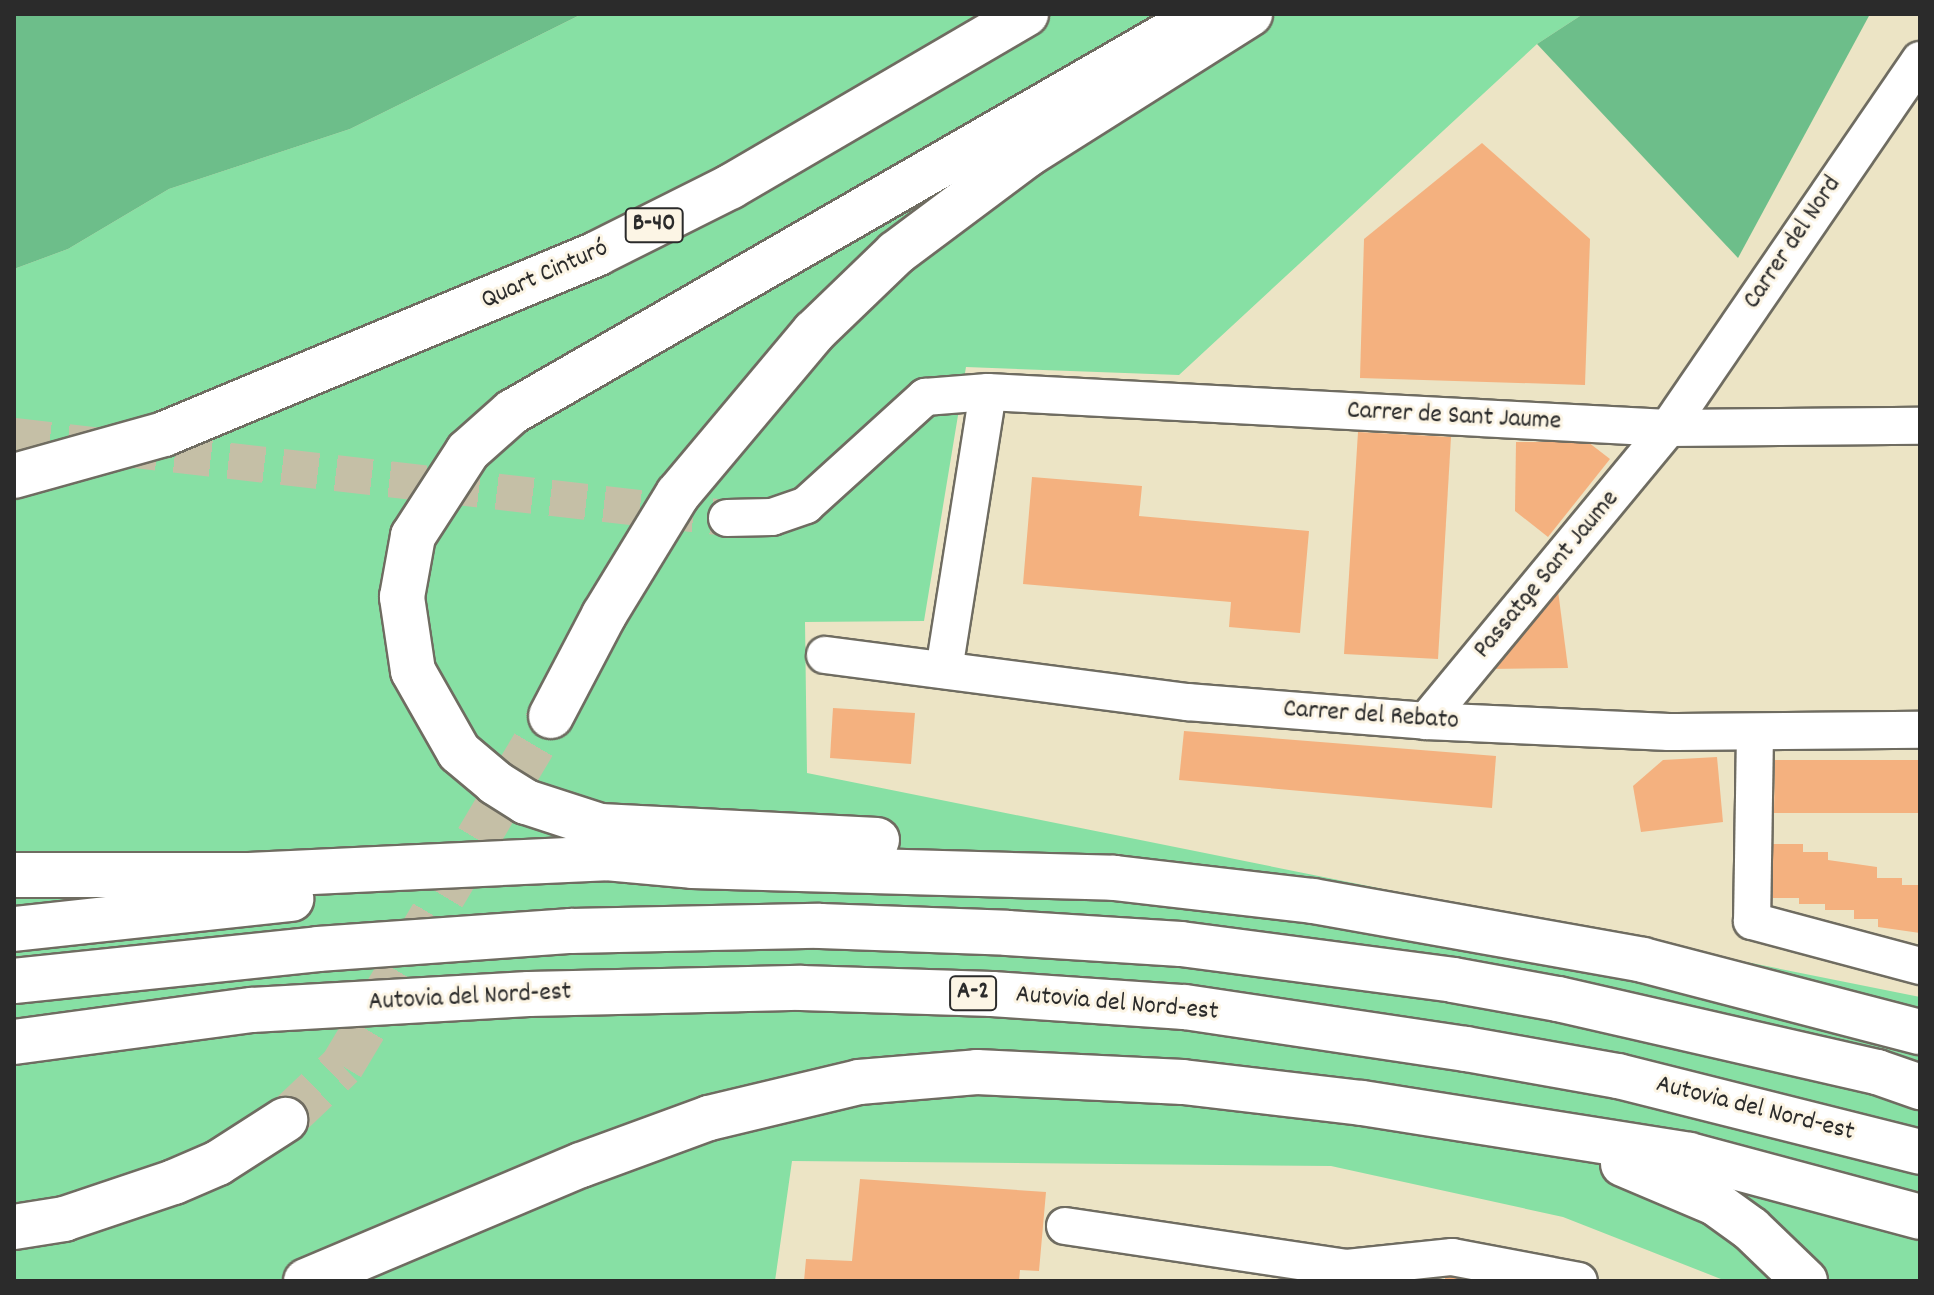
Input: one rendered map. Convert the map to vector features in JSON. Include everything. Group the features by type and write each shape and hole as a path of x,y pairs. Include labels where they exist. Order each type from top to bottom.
{"highway":[{"name":"Quart Cinturó","path":"261,392 598,253 730,187 1026,14"},
{"path":"998,871 924,842 645,831 600,826 526,802 459,752 422,695 403,625 405,566 426,509 468,451 512,412 1203,14"},
{"path":"551,716 604,615 678,494 814,332 896,253 1027,155 1250,14"},
{"path":"14,453 261,392"},
{"path":"14,476 164,434 261,392"},
{"path":"14,875 249,875 606,858 692,866 998,871 1313,901 1478,929 1643,960 1920,1032"},
{"path":"14,929 423,886 692,866"},
{"path":"14,981 318,949 571,931 820,926 1007,933 1181,944 1453,980 1584,1005 1877,1072 1920,1087"},
{"name":"Autovia del Nord-est","path":"14,1042 252,1010 529,994 801,988 992,994 1185,1007 1466,1049 1633,1080 1920,1152"},
{"path":"306,1281 581,1165 709,1118 810,1091 909,1076 1052,1073 1183,1082 1362,1103 1568,1139 1689,1155 1920,1217"},
{"path":"14,1227 64,1219 174,1182 218,1163 285,1120"},
{"path":"1568,1139 1578,1151 1659,1175 1715,1203 1751,1229 1805,1281"}],"street":[{"name":"Carrer del Nord","path":"1668,428 1920,60"},
{"name":"Carrer de Sant Jaume","path":"727,518 772,517 806,505 925,397 988,392 1668,428 1920,426"},
{"path":"944,670 988,392"},
{"name":"Passatge Sant Jaume","path":"1426,721 1668,428"},
{"name":"Carrer del Rebato","path":"825,655 1187,702 1426,721 1755,733 1920,730"},
{"path":"1755,733 1752,921 1920,966"},
{"path":"1065,1226 1341,1274 1452,1257 1579,1281"}],"green space":[{"path":"14,14 582,14 350,129 169,189 68,249 14,269"},
{"path":"582,14 1583,14 1537,44 1179,375 966,367 924,621 805,622 807,773 1920,997 1920,1281 1726,1281 1563,1217 1331,1166 792,1161 775,1281 14,1281 14,269 68,249 169,189 350,129"},
{"path":"1583,14 1870,14 1738,258 1537,44"}],"building":[{"path":"1482,143 1590,239 1585,385 1360,378 1364,239"},
{"path":"1358,432 1451,437 1438,659 1344,654"},
{"path":"1516,442 1588,442 1610,459 1548,537 1515,511"},
{"path":"1032,477 1142,486 1139,516 1309,531 1300,633 1229,627 1231,602 1023,584"},
{"path":"1556,575 1568,668 1486,669"},
{"path":"833,708 915,713 911,764 830,758"},
{"path":"1184,731 1496,756 1492,808 1179,780"},
{"path":"1717,757 1723,822 1641,832 1633,786 1663,760"},
{"path":"1775,760 1920,760 1920,813 1774,813"},
{"path":"1773,844 1803,844 1803,852 1828,852 1828,860 1877,867 1877,878 1902,878 1902,885 1920,885 1920,933 1878,927 1878,919 1854,919 1854,910 1825,910 1825,904 1799,904 1799,898 1773,898"},
{"path":"860,1179 1046,1192 1039,1271 1020,1270 1019,1281 804,1281 806,1259 852,1261"},
{"path":"1445,1275 1499,1275 1504,1281 1445,1281"}],"tunnel":[{"path":"14,436 727,518"},
{"path":"285,1120 342,1066 551,716"}]}
